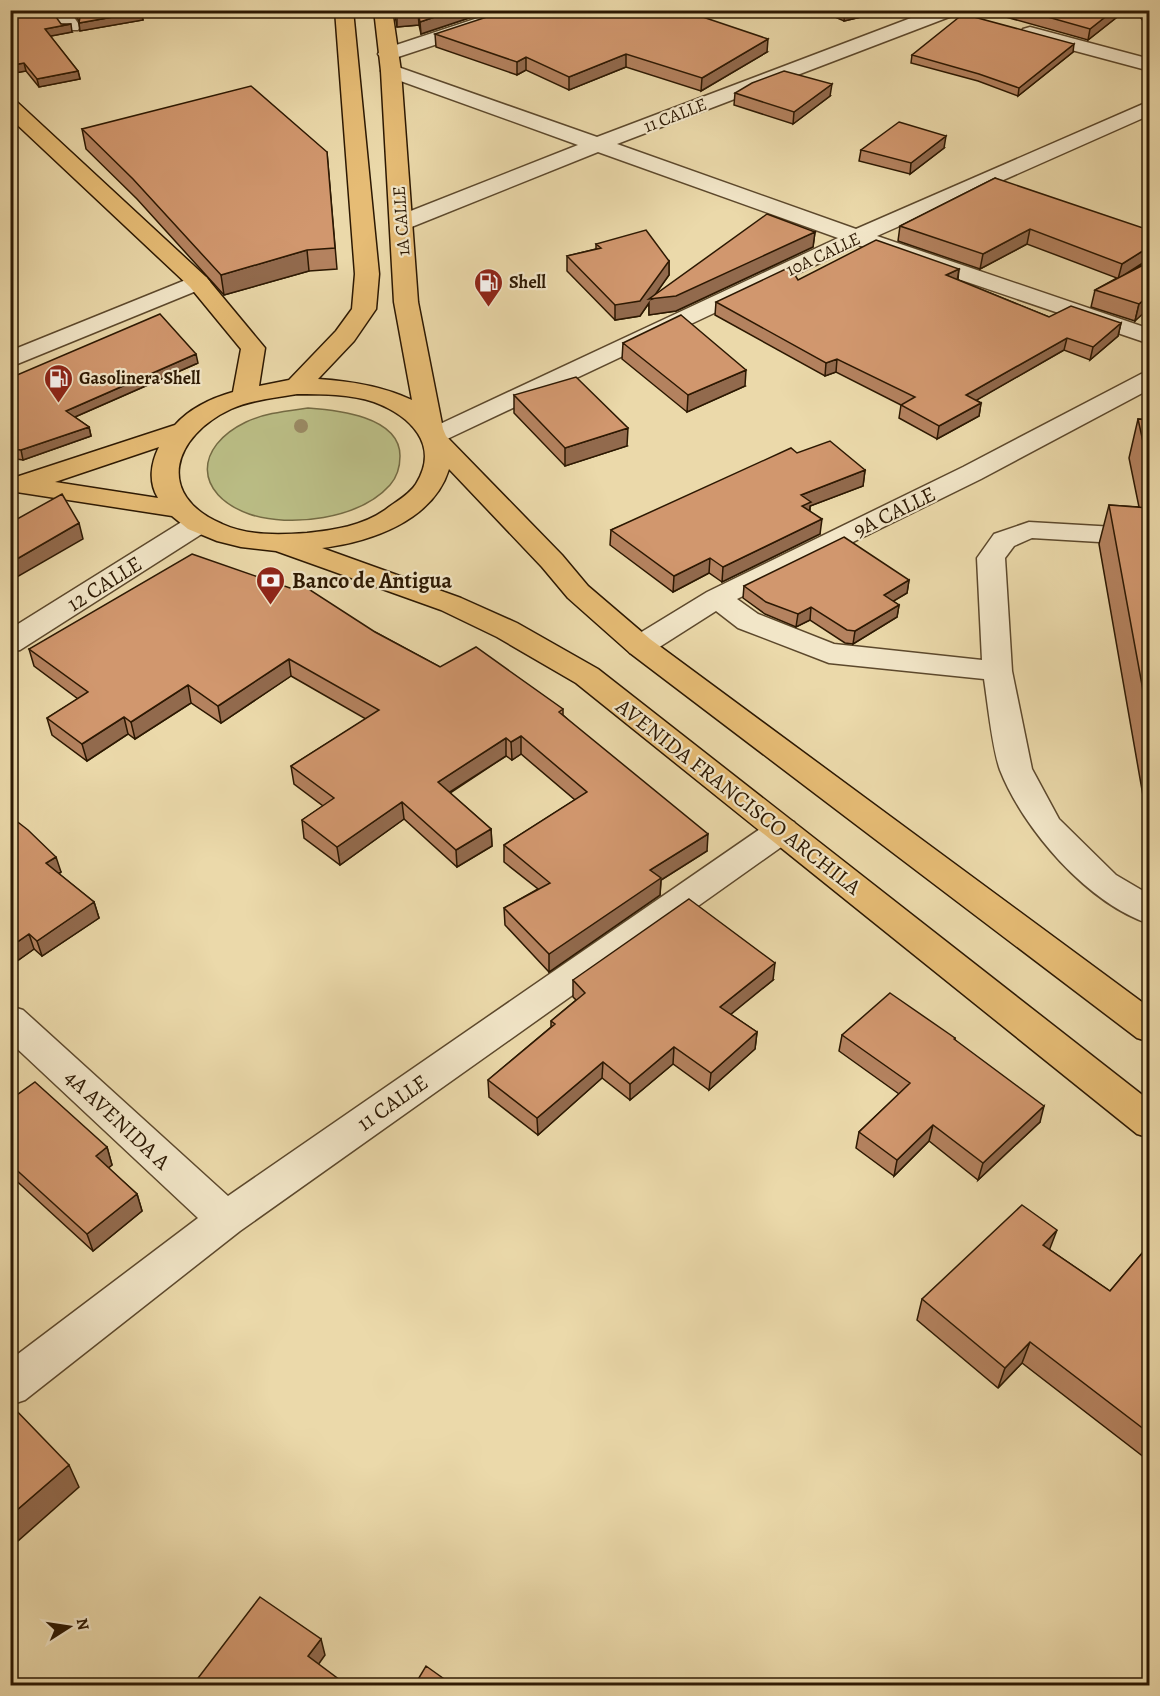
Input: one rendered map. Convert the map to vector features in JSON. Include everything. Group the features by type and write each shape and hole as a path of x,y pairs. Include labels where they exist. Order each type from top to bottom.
{"main road":[{"name":"1A CALLE","path":"297,386 345,336 363,309 367,274 344,10"},
{"name":"1A CALLE","path":"284,544 341,538 391,519 425,491 439,460 406,302 389,63 382,10"},
{"path":"10,106 198,282 253,348 245,396"},
{"path":"15,484 183,430 214,409 245,396 297,386 331,386 372,393 391,400 414,413 578,592 640,646 1149,1028"},
{"path":"183,430 168,450 163,470 167,490 189,516"},
{"path":"15,484 189,516 223,534 252,541 284,544"},
{"name":"AVENIDA FRANCISCO ARCHILA","path":"284,544 451,604 554,655 587,676 1149,1123"}],"street":[{"path":"59,10 71,26"},
{"path":"389,63 522,10"},
{"path":"949,11 972,17"},
{"name":"11 CALLE","path":"401,223 599,144 949,11"},
{"path":"1016,29 1149,65"},
{"path":"389,63 599,144 857,237 1149,337"},
{"name":"10A CALLE","path":"433,436 857,237 1149,107"},
{"path":"10,360 198,282"},
{"name":"9A CALLE","path":"640,646 717,598 972,473 1149,379"},
{"name":"12 CALLE","path":"10,643 189,516"},
{"path":"1149,537 1029,530 1004,540 991,558 997,671 1016,768 1047,827 1104,884 1149,911"},
{"path":"717,598 748,621 829,653 997,671"},
{"name":"11 CALLE","path":"10,1386 226,1219 782,830"},
{"name":"4A AVENIDA A","path":"10,1020 226,1219"}],"green space":[{"path":"308,408 365,418 390,432 397,443 400,456 398,471 390,485 377,497 361,506 343,513 304,520 284,520 249,514 218,495 210,483 207,470 210,457 217,444 229,432 261,416"}],"building":[{"path":"10,10 51,10 61,24 71,24 45,29 78,71 37,79 24,63 13,65 10,61"},
{"path":"76,10 140,10 141,12 79,23 80,17"},
{"path":"396,10 455,10 420,22 418,12 397,15"},
{"path":"508,10 682,10 768,39 702,78 626,54 569,77 526,57 517,62 435,34"},
{"path":"1023,10 1114,10 1090,29"},
{"path":"963,14 1074,44 1019,88 912,55"},
{"path":"784,71 832,84 794,112 735,93 752,83"},
{"path":"251,86 327,152 335,248 307,250 221,275 133,179 82,129"},
{"path":"899,122 946,136 911,163 861,150"},
{"path":"995,178 1149,230 1149,247 1122,264 1030,229 983,254 900,226"},
{"path":"767,214 815,232 676,296 649,299"},
{"path":"646,230 669,261 640,301 615,305 567,256 601,248 596,244"},
{"path":"876,240 959,269 946,275 1049,317 1071,306 1121,323 1093,347 1067,338 966,395 981,403 939,426 901,405 915,397 837,359 826,363 716,302 790,267 798,280"},
{"path":"1149,262 1149,295 1139,304 1095,290"},
{"name":"Gasolinera Shell","path":"160,314 196,354 66,411 89,427 21,450 10,449 10,378"},
{"path":"681,315 746,370 688,395 623,343"},
{"path":"576,377 628,428 565,448 514,395"},
{"path":"1138,419 1149,420 1149,469"},
{"path":"830,441 865,470 801,495 811,502 802,506 822,519 723,567 710,558 674,576 611,530 791,448 797,453"},
{"path":"62,494 79,523 10,563 10,523"},
{"path":"1109,505 1149,508 1149,723"},
{"path":"844,537 909,580 884,595 899,605 855,631 847,630 811,607 798,614 766,602 744,586"},
{"path":"192,554 290,588 304,586 375,632 440,667 476,647 563,709 559,712 708,834 650,870 661,878 549,954 504,908 550,883 504,845 587,792 521,736 511,742 506,738 438,782 491,829 456,850 402,802 337,847 302,820 334,798 291,766 379,710 289,659 218,706 188,685 131,722 124,717 82,744 47,718 88,692 29,649"},
{"path":"10,816 56,857 46,863 94,902 37,941 29,934 10,947"},
{"path":"689,899 775,963 720,1007 757,1032 711,1073 674,1047 630,1084 603,1062 537,1118 488,1080 555,1024 551,1021 585,993 573,980"},
{"path":"890,993 955,1038 1044,1106 983,1163 933,1125 897,1160 859,1132 910,1083 842,1035"},
{"path":"35,1082 107,1147 96,1156 137,1194 87,1234 10,1164 10,1100"},
{"path":"1022,1205 1057,1230 1043,1245 1110,1291 1149,1245 1149,1433 1030,1342 1005,1368 922,1299"},
{"path":"10,1404 69,1465 10,1516"},
{"path":"260,1597 321,1639 308,1656 348,1686 192,1686"},
{"path":"426,1666 454,1686 414,1686"}],"place":[{"name":"Shell","path":"488,308"},
{"name":"Gasolinera Shell","path":"58,404"},
{"name":"Banco de Antigua","path":"271,606"}]}
